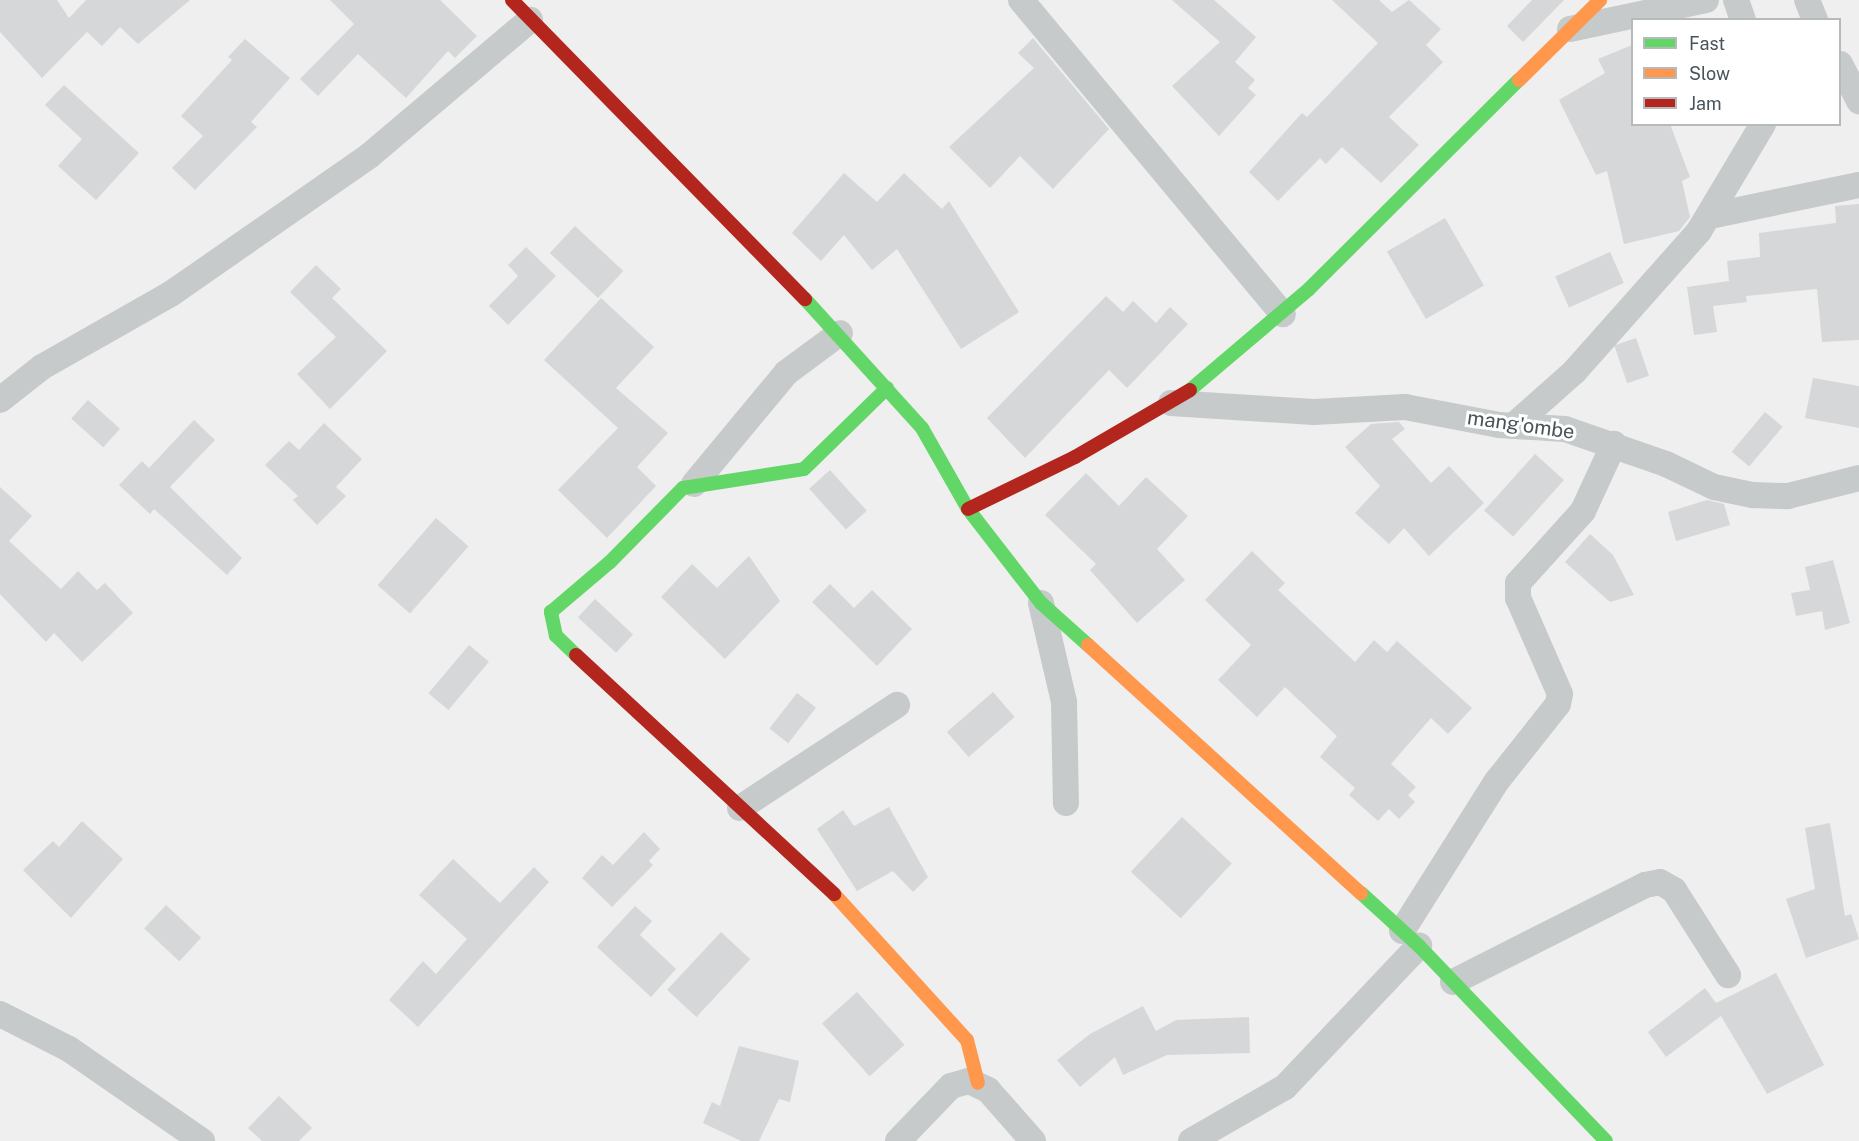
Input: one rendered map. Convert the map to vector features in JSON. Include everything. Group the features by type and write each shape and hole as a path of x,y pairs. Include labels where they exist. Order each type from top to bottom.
{"street":[{"path":"512,0 530,21 840,333 921,428 968,509 1041,603 1411,939 1606,1141"},
{"path":"1022,0 1283,314"},
{"path":"968,509 1171,403 1222,367 1283,314 1600,0"},
{"path":"1570,29 1706,0"},
{"path":"1736,0 1742,18"},
{"path":"1807,0 1814,18"},
{"path":"0,400 42,367 172,293 369,156 530,21"},
{"path":"1841,68 1859,101"},
{"path":"1513,426 1574,372 1710,216 1762,126"},
{"path":"1710,216 1859,184"},
{"path":"840,333 786,373 694,484 669,498 610,562 551,612 556,636 830,890 967,1040 978,1083 1033,1141"},
{"path":"694,484 787,476 804,469 888,388"},
{"name":"mang'ombe","path":"1171,403 1314,411 1405,407 1513,426 1565,429 1614,444 1713,487 1753,495 1788,496 1859,478"},
{"path":"1191,1141 1285,1087 1411,939 1497,781 1558,704 1560,694 1518,598 1518,583 1583,511 1614,444"},
{"path":"1041,603 1064,702 1066,803"},
{"path":"740,808 897,705"},
{"path":"1453,982 1645,885 1660,882 1674,890 1728,975"},
{"path":"0,1014 69,1049 202,1141"},
{"path":"898,1141 955,1083 978,1083"}],"building":[{"path":"0,0 57,0 69,18 86,0 190,0 138,44 120,27 102,46 87,32 42,78 0,32"},
{"path":"330,0 440,0 477,36 455,58 448,51 406,98 358,54 318,96 300,79 354,24"},
{"path":"1172,0 1214,0 1256,37 1235,62 1255,80 1248,88 1256,95 1219,136 1172,86 1220,42"},
{"path":"1332,0 1379,0 1392,12 1409,0 1441,29 1426,45 1443,62 1389,117 1419,145 1381,183 1342,147 1326,164 1320,158 1278,201 1249,172 1302,113 1307,117 1378,43"},
{"path":"1532,0 1564,0 1523,42 1507,26"},
{"path":"1033,38 1109,129 1053,189 1020,156 990,188 949,147 1034,68 1018,53"},
{"path":"245,39 290,78 251,122 257,127 195,190 172,168 203,136 181,116 232,60 228,57"},
{"path":"1631,45 1631,126 1671,126 1690,177 1682,181 1690,217 1679,231 1624,244 1607,171 1596,175 1559,100 1605,73 1598,59"},
{"path":"64,85 139,153 96,200 58,166 82,139 45,105"},
{"path":"844,173 877,202 904,173 942,209 949,201 1019,312 961,349 897,249 872,270 844,235 821,261 792,233"},
{"path":"1859,204 1859,340 1822,342 1817,289 1746,296 1747,302 1713,306 1717,332 1694,335 1687,287 1729,281 1727,261 1760,257 1759,233 1836,223 1835,206"},
{"path":"1445,218 1484,286 1426,319 1387,252"},
{"path":"575,226 623,271 598,298 550,253"},
{"path":"526,247 556,276 508,325 489,306 518,276 508,265"},
{"path":"1610,252 1624,283 1569,307 1555,276"},
{"path":"316,265 341,289 332,298 387,351 330,409 297,374 336,337 290,292"},
{"path":"1106,296 1123,312 1133,301 1156,323 1170,307 1188,324 1127,388 1109,370 1025,458 987,418"},
{"path":"601,298 654,347 616,388 668,433 637,467 656,486 607,538 558,490 618,428 544,360"},
{"path":"1636,338 1649,376 1627,383 1614,345"},
{"path":"1813,378 1859,386 1859,428 1805,418"},
{"path":"88,400 120,429 103,447 71,419"},
{"path":"1765,412 1783,427 1749,467 1732,452"},
{"path":"194,420 215,440 170,487 242,558 227,575 154,509 150,514 119,485 142,461 149,468"},
{"path":"1399,422 1405,429 1392,439 1431,483 1449,466 1484,503 1429,556 1404,528 1389,544 1355,513 1380,486 1345,447 1371,424"},
{"path":"324,423 362,459 336,487 346,496 317,525 293,500 298,496 265,465 289,441 299,450"},
{"path":"1535,454 1564,480 1513,537 1484,510"},
{"path":"830,470 867,511 846,530 809,489"},
{"path":"1086,473 1119,506 1146,477 1188,516 1157,549 1185,580 1137,623 1090,570 1096,564 1045,515"},
{"path":"0,487 32,516 9,541 61,589 78,571 97,590 105,583 133,613 82,662 54,633 46,642 0,594"},
{"path":"1707,500 1724,504 1730,525 1676,541 1668,512"},
{"path":"436,518 468,546 410,613 378,585"},
{"path":"1590,534 1613,555 1634,595 1610,602 1565,562"},
{"path":"1252,551 1285,583 1278,590 1355,662 1374,640 1387,652 1397,641 1472,708 1448,734 1431,718 1391,764 1416,787 1408,795 1415,802 1399,819 1389,809 1378,821 1349,795 1355,788 1320,757 1337,736 1285,687 1257,717 1218,680 1251,645 1205,600"},
{"path":"749,556 780,601 725,659 661,597 692,564 717,588"},
{"path":"1833,560 1850,623 1825,630 1822,611 1796,616 1791,593 1810,590 1805,567"},
{"path":"830,584 854,608 872,590 912,629 877,666 812,602"},
{"path":"595,599 633,634 616,653 578,617"},
{"path":"469,645 489,662 448,710 429,693"},
{"path":"993,692 1015,717 969,757 947,732"},
{"path":"797,693 816,708 788,743 769,728"},
{"path":"889,807 928,877 913,892 893,871 857,891 817,829 843,810 854,826"},
{"path":"1182,817 1232,863 1181,918 1131,872"},
{"path":"82,821 123,859 71,918 23,870 53,841 59,847"},
{"path":"1830,823 1845,916 1851,914 1859,939 1806,958 1786,899 1815,889 1805,828"},
{"path":"644,832 660,849 649,861 653,865 612,907 582,878 602,855 613,865"},
{"path":"453,859 500,903 534,867 549,882 418,1027 389,1000 423,961 436,974 467,939 419,895"},
{"path":"166,905 201,938 179,961 144,928"},
{"path":"635,906 652,921 640,935 676,969 651,997 597,947"},
{"path":"721,932 750,959 696,1017 667,990"},
{"path":"1776,973 1824,1065 1767,1094 1721,1016 1666,1057 1648,1032 1705,988 1716,1003"},
{"path":"857,992 905,1045 870,1076 822,1023"},
{"path":"1143,1006 1156,1031 1176,1020 1249,1017 1250,1053 1167,1055 1123,1075 1115,1057 1080,1087 1057,1060 1090,1034"},
{"path":"739,1046 799,1061 790,1102 779,1099 759,1141 741,1141 703,1123 712,1102 720,1106"},
{"path":"279,1096 312,1128 299,1141 262,1141 248,1128"}],"traffic: fast":[{"path":"1190,390 1309,289 1519,80"},
{"path":"805,299 922,428 968,509 1041,603 1088,645"},
{"path":"576,655 556,636 551,612 610,562 683,488 804,469 887,388"},
{"path":"1361,893 1419,946 1606,1141"}],"traffic: slow":[{"path":"1519,80 1600,0"},
{"path":"1088,645 1361,893"},
{"path":"834,894 967,1040 978,1083"}],"traffic: jam":[{"path":"512,0 805,299"},
{"path":"968,509 1075,457 1190,390"},
{"path":"576,655 834,894"}]}
